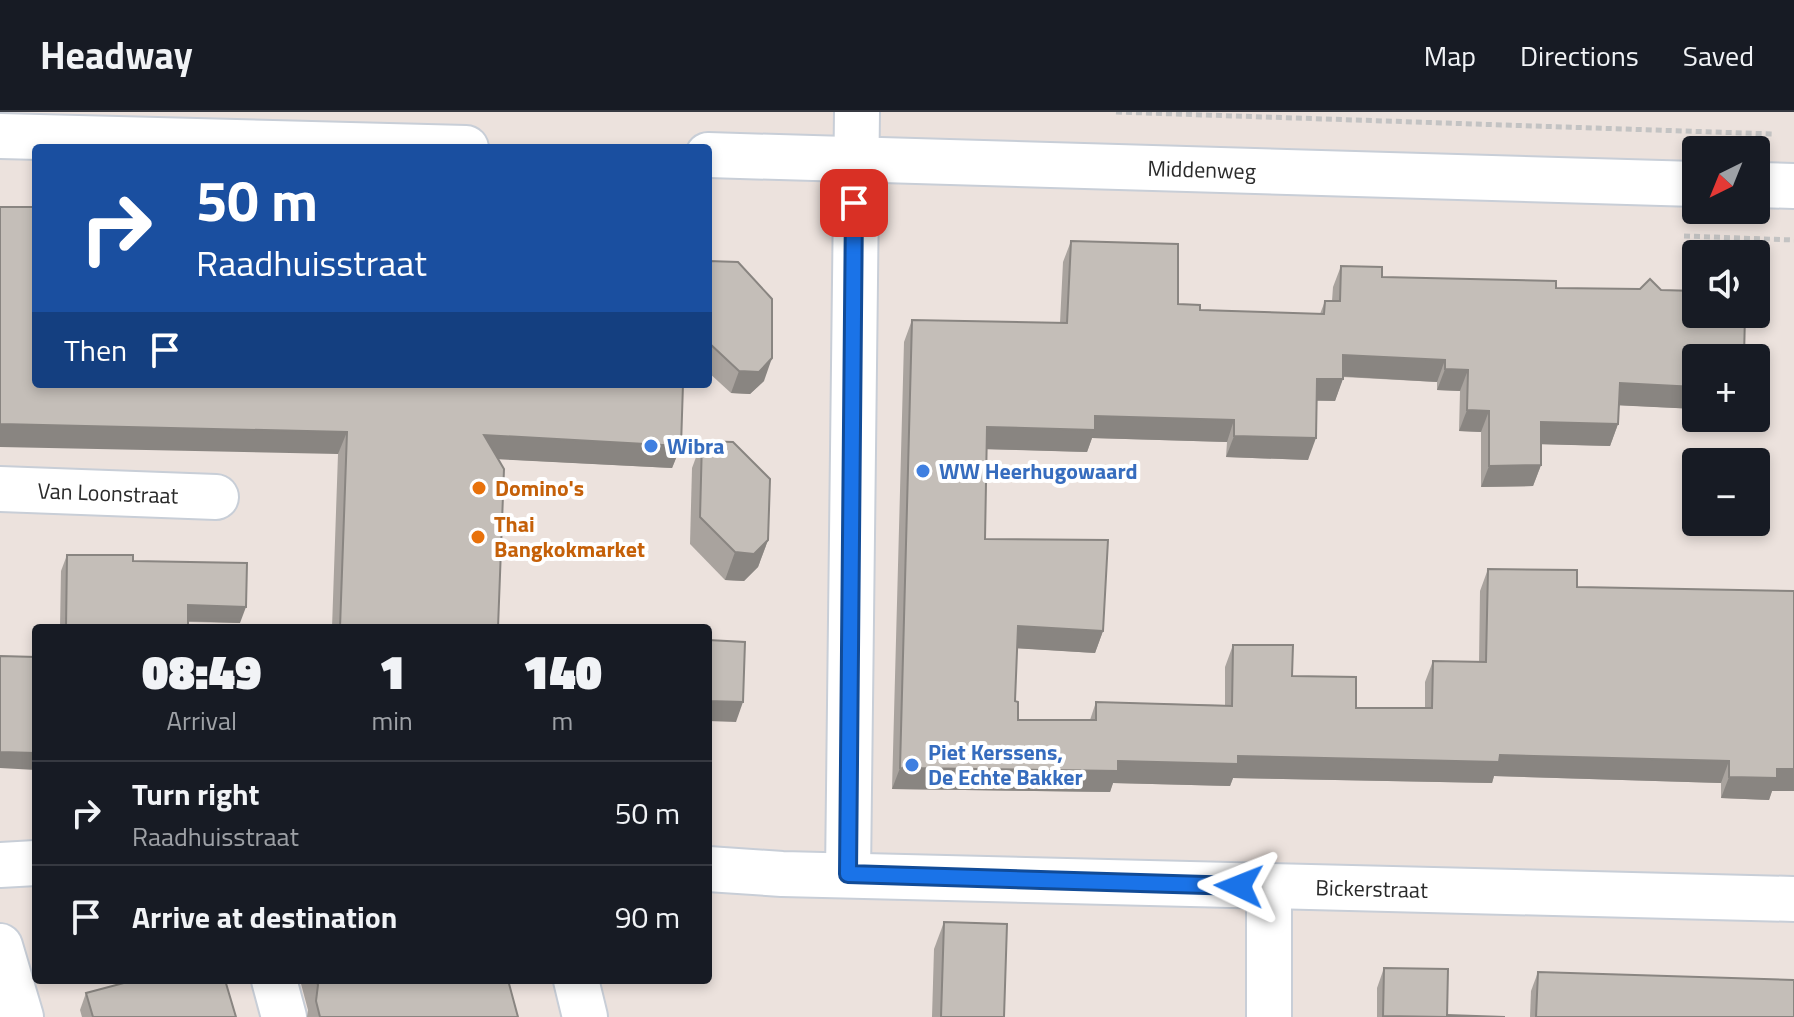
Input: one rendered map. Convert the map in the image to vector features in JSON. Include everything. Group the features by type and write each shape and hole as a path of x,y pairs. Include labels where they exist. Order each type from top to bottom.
{"street":[{"path":"848,874 857,112"},
{"path":"0,136 311,144"},
{"name":"Middenweg","path":"712,155 1682,184"},
{"path":"1770,185 1794,186"},
{"name":"Van Loonstraat","path":"0,489 216,497"},
{"path":"0,865 32,863"},
{"name":"Bickerstraat","path":"712,869 1269,887 1794,899"},
{"path":"1269,887 1269,1017"},
{"path":"0,946 21,1017"},
{"path":"275,984 284,1017"},
{"path":"577,984 585,1017"}],"path":[{"path":"1116,112 1778,134"}],"building":[{"path":"0,207 32,207 32,388 683,388 681,446 484,435 504,469 498,624 340,624 347,432 0,424"},
{"path":"1071,241 1178,244 1178,304 1200,305 1200,310 1324,314 1325,301 1340,301 1341,266 1382,267 1382,277 1556,281 1556,288 1640,289 1650,279 1661,290 1682,291 1682,328 1745,328 1744,344 1682,344 1682,386 1620,383 1618,424 1541,422 1541,465 1489,466 1489,411 1467,410 1468,370 1445,369 1445,360 1343,355 1343,379 1317,379 1316,438 1234,436 1234,420 1095,416 1095,430 987,427 985,539 1108,540 1103,631 1018,626 1015,701 1018,702 1018,720 1096,720 1096,702 1232,706 1233,645 1293,645 1292,676 1356,677 1356,708 1432,708 1433,661 1486,662 1488,569 1577,570 1577,587 1794,591 1794,769 1777,769 1777,778 1729,777 1729,761 1500,755 1499,762 1238,756 1238,764 1118,761 1118,771 900,768 912,320 1067,323"},
{"path":"712,261 738,262 772,299 772,358 759,372 739,371 712,346"},
{"path":"702,441 733,442 770,479 768,540 754,554 735,552 700,517"},
{"path":"67,555 133,555 133,561 247,563 246,607 188,605 188,624 66,624"},
{"path":"712,640 745,642 743,702 712,701"},
{"path":"0,656 32,657 32,753 0,752"},
{"path":"944,922 1007,924 1004,1017 941,1017"},
{"path":"1384,968 1448,969 1447,1017 1383,1016"},
{"path":"1538,972 1794,980 1794,1017 1536,1017"},
{"path":"120,984 226,984 236,1017 93,1017 86,993"},
{"path":"509,984 518,1017 320,1017 316,1001 318,985"},
{"path":"1447,1015 1505,1017 1447,1017"}],"place":[{"name":"Wibra","path":"651,446"},
{"name":"WW Heerhugowaard","path":"923,471"},
{"name":"Domino's","path":"479,488"},
{"name":"Thai Bangkokmarket","path":"478,537"},
{"name":"Piet Kerssens, De Echte Bakker","path":"912,765"}],"route":[{"path":"854,203 848,874 1239,886"}]}
